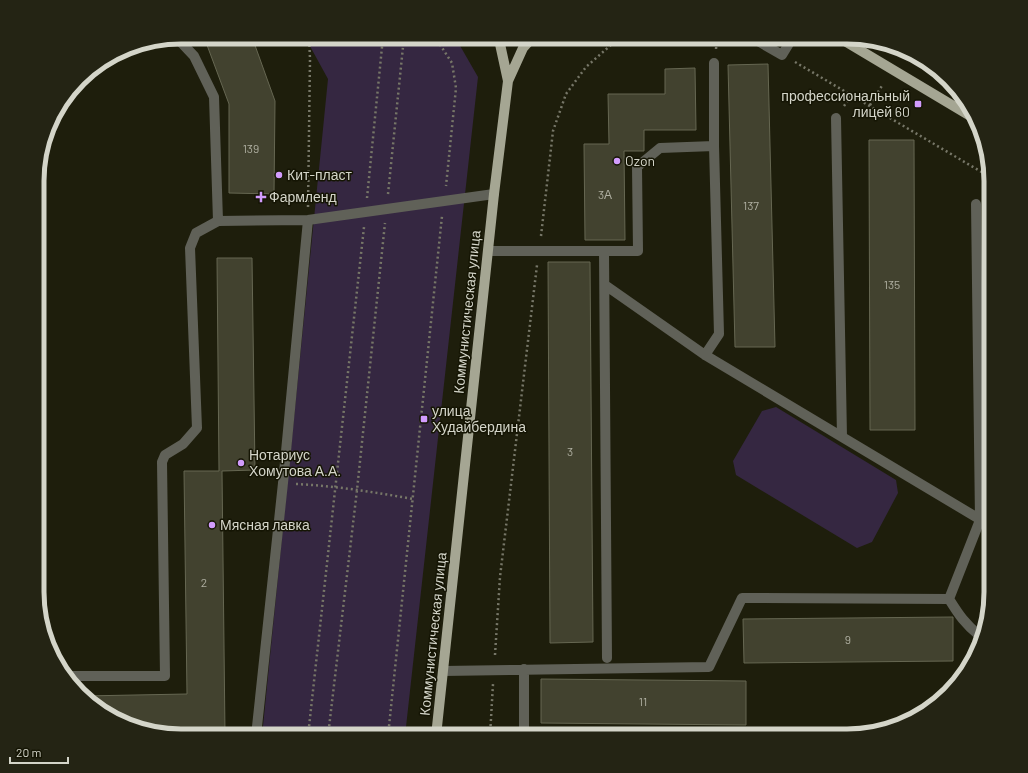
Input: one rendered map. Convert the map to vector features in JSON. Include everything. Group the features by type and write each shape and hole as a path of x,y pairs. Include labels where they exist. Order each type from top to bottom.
{"main road":[{"name":"Коммунистическая улица","path":"500,44 508,81"},
{"name":"Коммунистическая улица","path":"437,729 494,194 508,81 523,48 527,44"},
{"path":"850,44 966,114"}],"lane":[{"path":"183,44 194,56 214,97 218,221"},
{"path":"763,44 782,55 789,44"},
{"path":"705,355 719,334 714,146 714,63"},
{"path":"836,118 842,437"},
{"path":"488,251 638,251 637,167 660,148 714,146"},
{"path":"73,676 166,676 162,462 164,455 183,444 197,428 190,248 196,233 218,221 308,220 494,194"},
{"path":"949,599 980,520 976,204"},
{"path":"257,729 283,483 308,220"},
{"path":"604,251 607,658"},
{"path":"605,285 705,355 984,522"},
{"path":"443,671 709,667 742,598 949,599"},
{"path":"949,599 961,618 970,628 978,632"},
{"path":"524,669 524,729"}],"path":[{"path":"308,220 309,44"},
{"path":"309,729 382,44"},
{"path":"329,729 356,490 403,44"},
{"path":"389,729 456,88 452,63 440,44"},
{"path":"490,729 500,577 553,131 566,94 586,67 612,44"},
{"path":"782,55 870,105 984,173"},
{"path":"870,105 883,84"},
{"path":"283,483 335,487 413,499"}],"shaded area":[{"path":"309,44 459,44 478,77 406,729 263,729 328,79"},
{"path":"776,407 896,480 898,493 872,542 857,548 736,475 733,461 762,411"}],"building":[{"path":"207,44 255,44 275,101 274,194 229,193 229,104"},
{"path":"768,64 775,347 735,347 728,65"},
{"path":"695,68 696,130 644,130 644,151 624,151 625,240 585,240 584,144 609,144 608,94 665,94 665,69"},
{"path":"869,140 914,140 915,430 870,430"},
{"path":"217,258 252,258 255,470 222,471 225,729 172,729 137,722 112,711 92,696 187,694 184,471 219,471"},
{"path":"548,262 590,262 593,642 550,643"},
{"path":"953,617 953,661 744,663 743,619"},
{"path":"541,679 746,681 746,725 541,723"}],"place":[{"name":"профессиональный лицей 60","path":"918,104"},
{"name":"Ozon","path":"617,161"},
{"name":"Кит-пласт","path":"279,175"},
{"name":"Фармленд","path":"261,197"},
{"name":"улица Худайбердина","path":"424,419"},
{"name":"Нотариус Хомутова А.А.","path":"241,463"},
{"name":"Мясная лавка","path":"212,525"}]}
